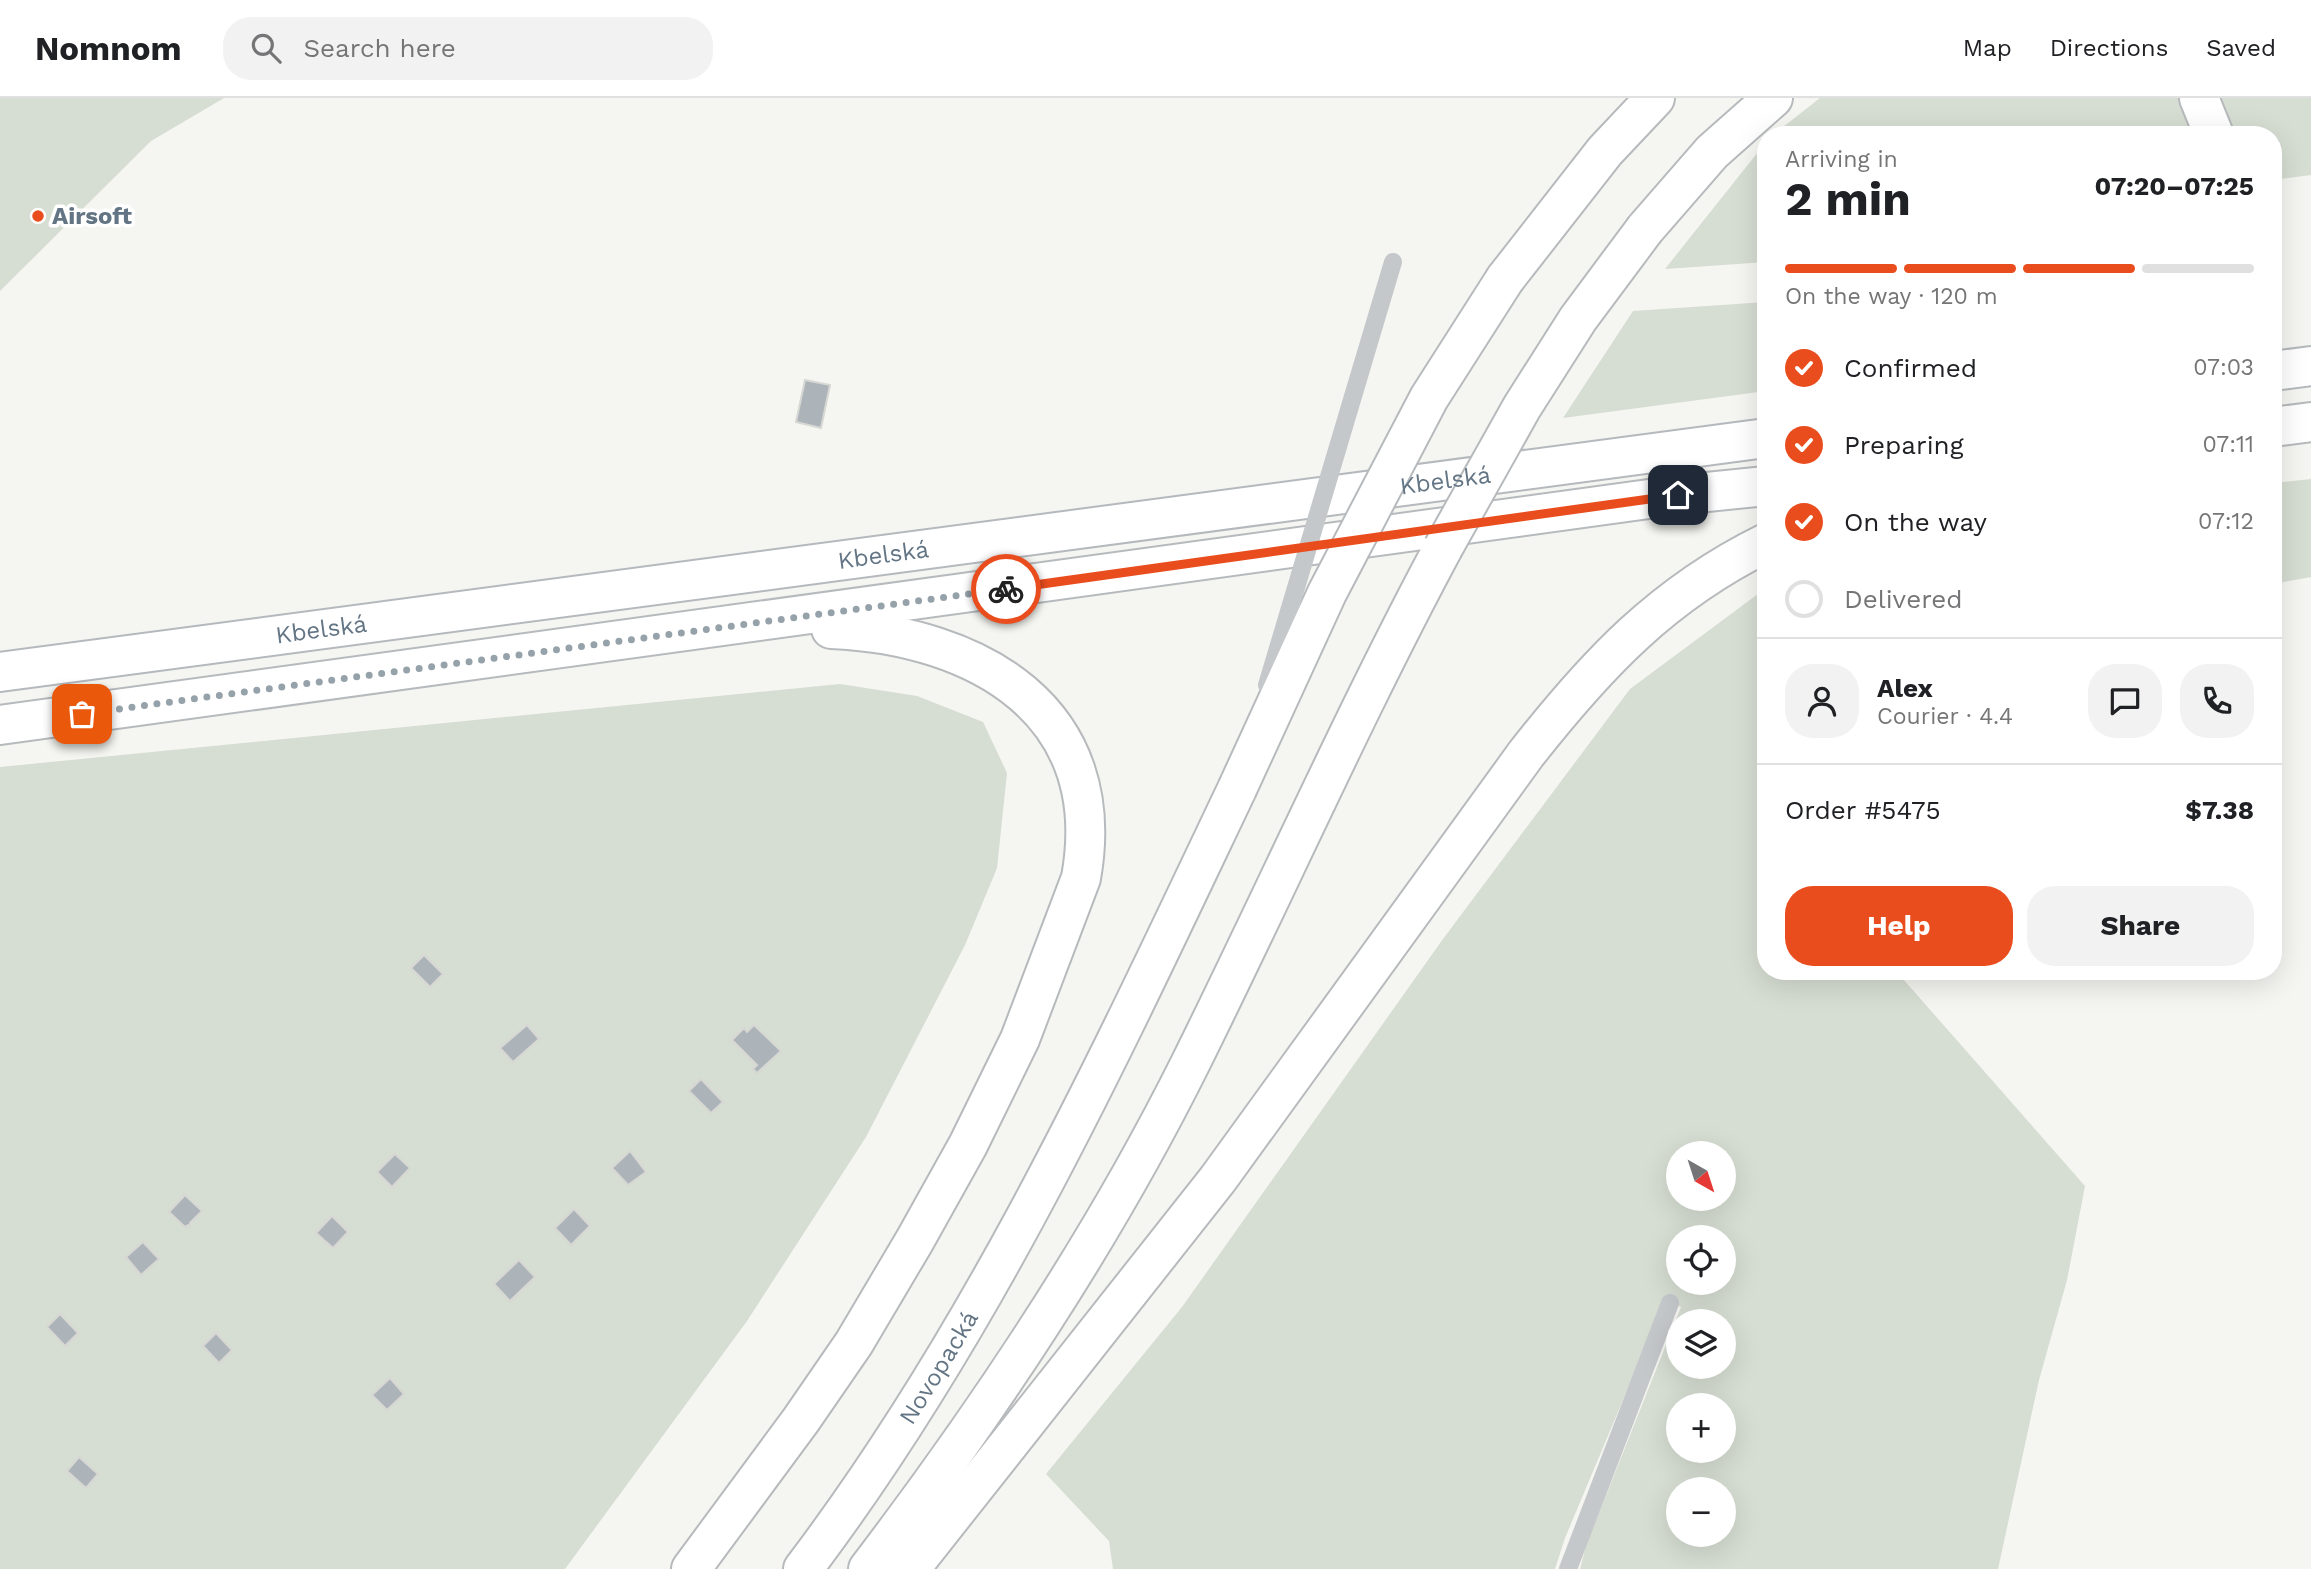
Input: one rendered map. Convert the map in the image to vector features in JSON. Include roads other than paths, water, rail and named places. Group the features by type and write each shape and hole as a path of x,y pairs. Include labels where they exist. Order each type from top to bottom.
{"main road":[{"name":"Novopacká","path":"803,1569 914,1412 1059,1155 1237,789 1327,593 1429,398 1505,279 1605,151 1655,98"},
{"path":"868,1569 969,1430 1109,1214 1191,1063 1391,645 1522,407 1578,319 1653,219 1712,152 1773,98"},
{"path":"2199,98 2210,126"},
{"path":"2282,370 2311,366"},
{"path":"2282,426 2311,422"},
{"name":"Kbelská","path":"0,671 1757,439"},
{"name":"Kbelská","path":"0,725 1665,497 1757,487"},
{"path":"910,1569 1218,1179 1518,765 1569,700 1627,637 1663,607 1733,560 1757,548"},
{"path":"686,632 858,630 890,633 970,659 1013,684 1050,723 1076,772 1086,825 1081,878 1054,954 1020,1040 968,1145 854,1343 756,1483 691,1569"}],"lane":[{"path":"1237,789 1393,262"},
{"path":"1568,1569 1670,1303"}],"place":[{"name":"Airsoft","path":"38,216"}]}
